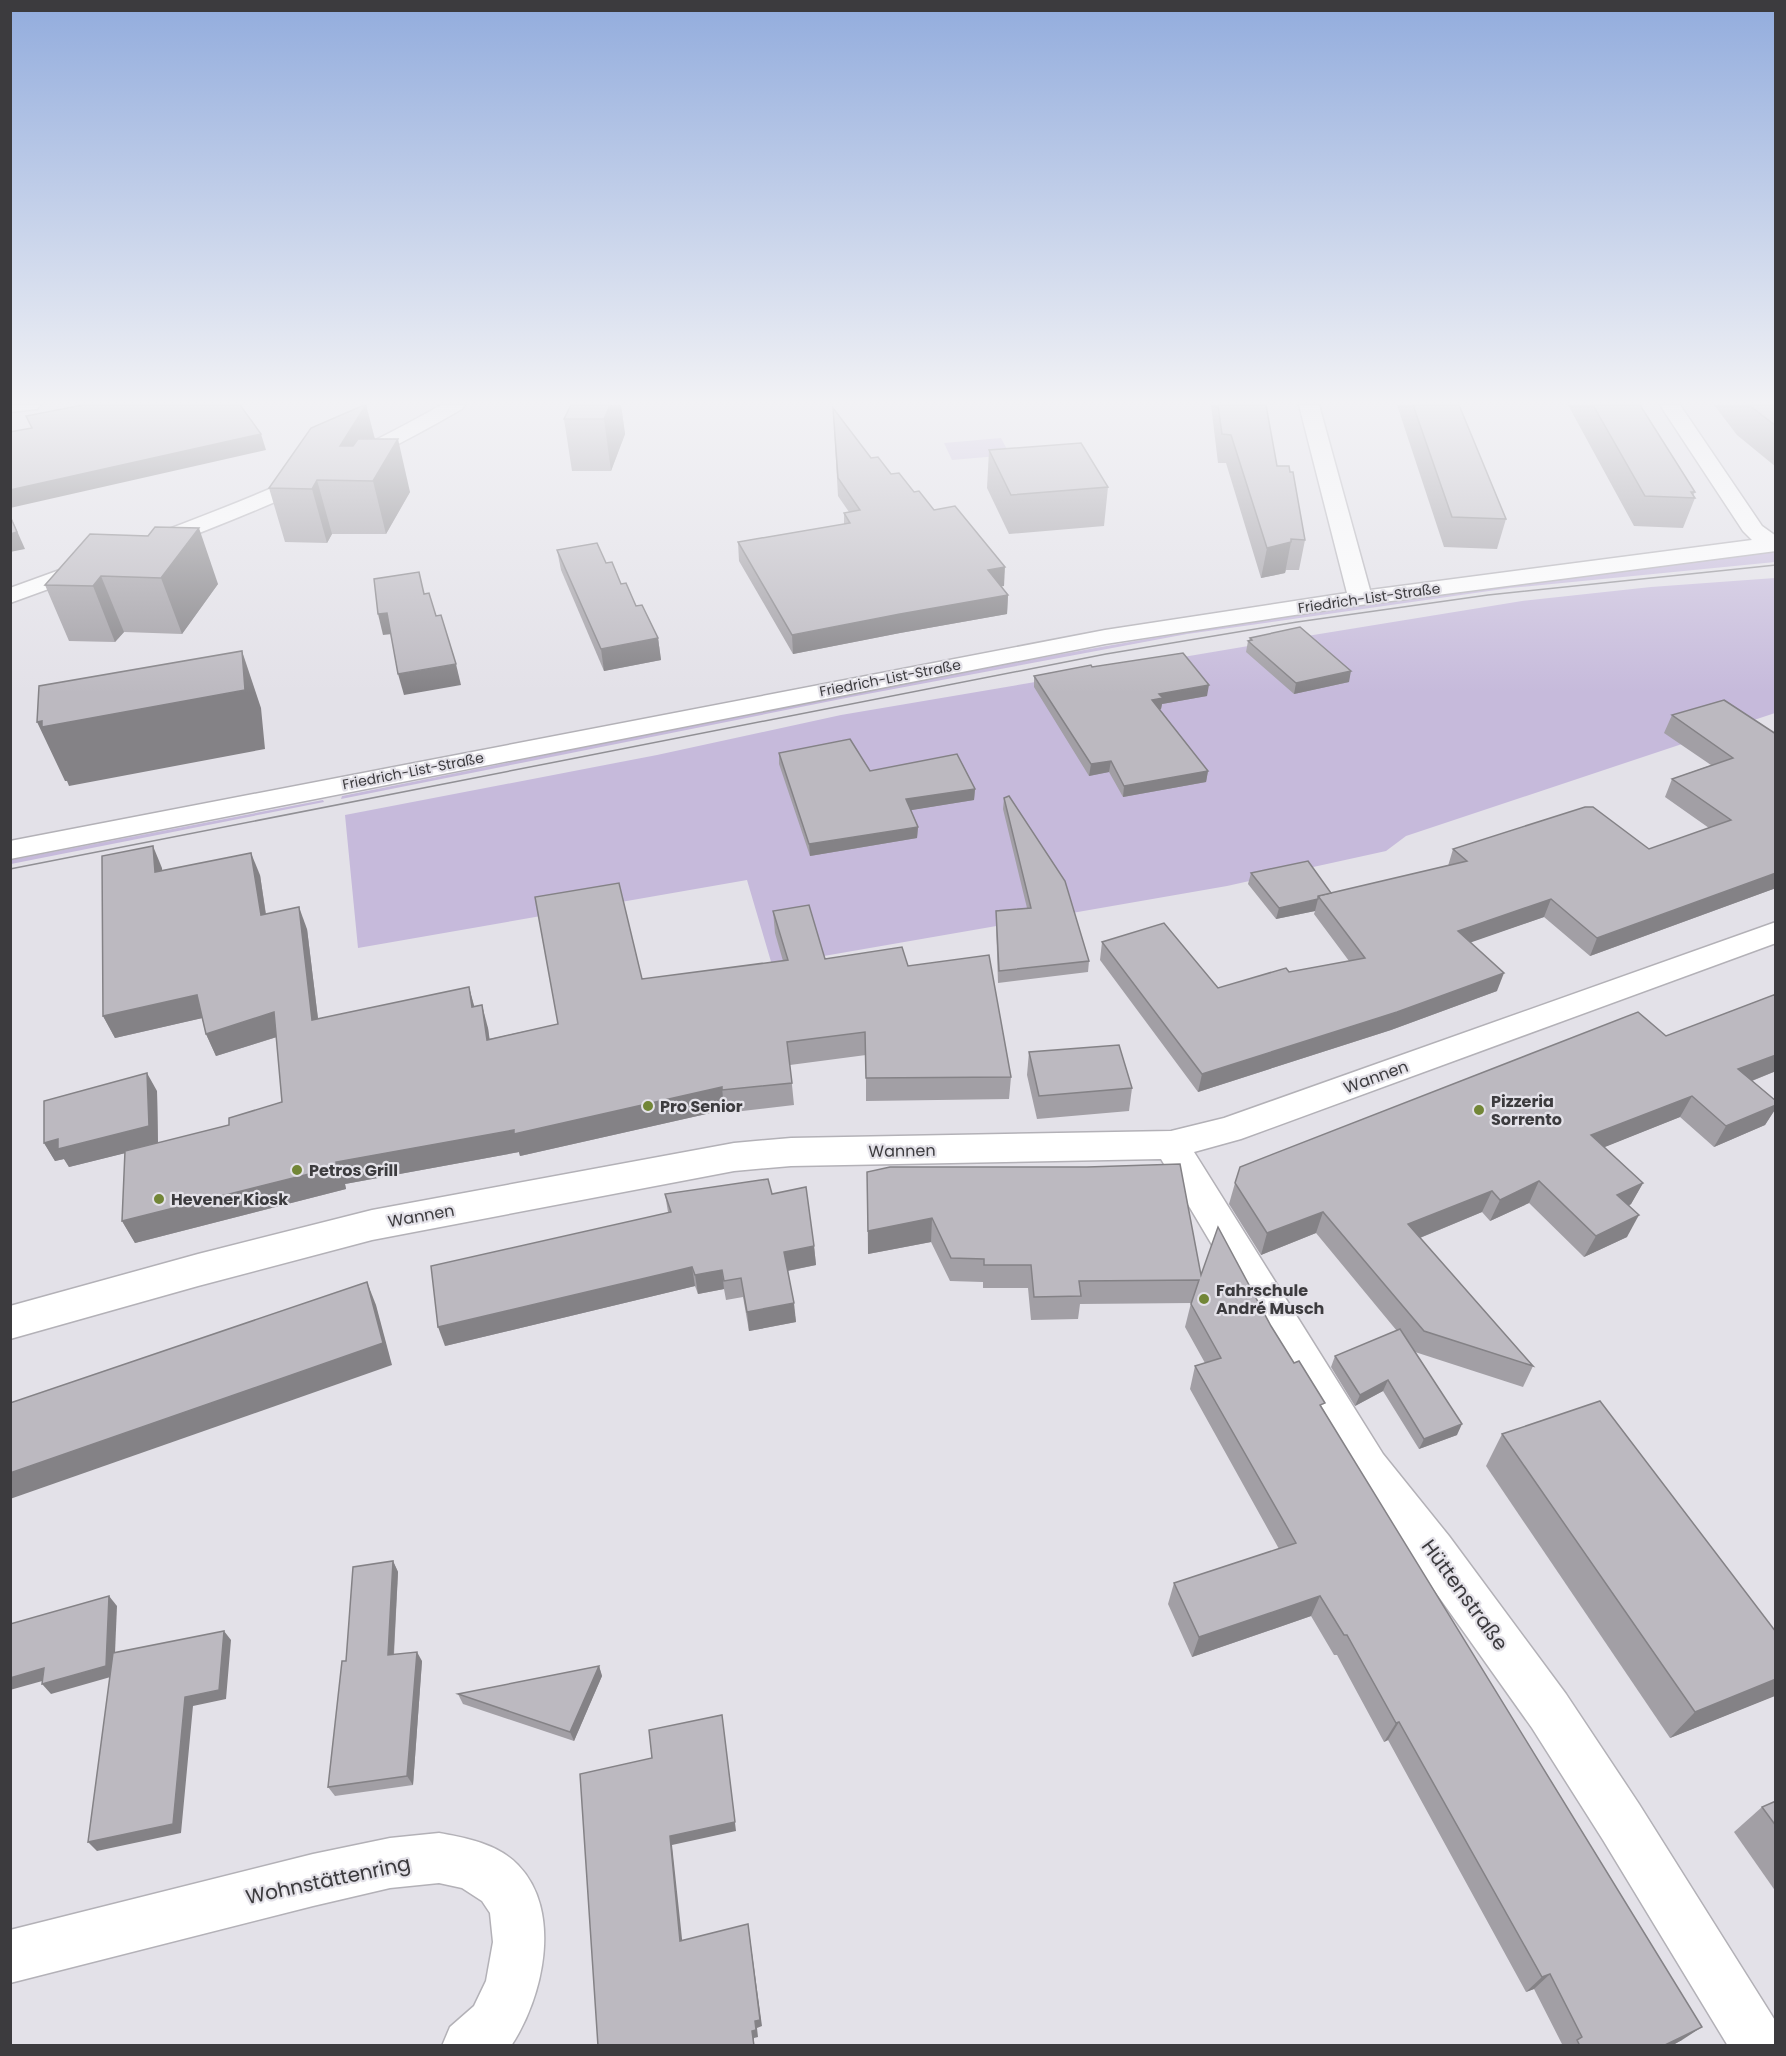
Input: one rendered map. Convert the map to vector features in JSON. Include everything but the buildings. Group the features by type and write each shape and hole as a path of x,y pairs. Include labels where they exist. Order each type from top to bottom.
{"street":[{"path":"131,551 259,501"},
{"path":"1334,501 1360,598"},
{"path":"1735,501 1755,531 1774,544"},
{"name":"Friedrich-List-Straße","path":"10,850 1127,633 1360,598 1774,544"},
{"path":"10,596 109,559"},
{"name":"Wannen","path":"10,1323 198,1270 381,1223 734,1157 791,1152 1171,1145 1240,1126 1776,932"},
{"name":"Hüttenstraße","path":"1171,1145 1368,1468 1433,1551 1549,1711 1621,1822 1758,2046"},
{"name":"Wohnstättenring","path":"10,1958 313,1880 390,1863 439,1858 471,1864 500,1883 514,1905 519,1942 512,1984 493,2025 469,2046"}],"shaded area":[{"path":"1775,550 1775,562 1510,588 1187,634 851,697 341,799 342,796 765,711 1083,650 1335,609"},
{"path":"1775,578 1775,713 1406,836 1386,851 1227,886 772,965 747,880 358,948 345,815 657,755 841,715 1301,637 1522,601 1651,587"},
{"path":"323,800 324,802 11,864 11,860"}],"tram line":[{"path":"10,869 1106,654 1297,622 1488,595 1776,565"}],"place":[{"name":"Pro Senior","path":"648,1106"},
{"name":"Pizzeria Sorrento","path":"1479,1110"},
{"name":"Petros Grill","path":"297,1170"},
{"name":"Hevener Kiosk","path":"159,1199"},
{"name":"Fahrschule André Musch","path":"1204,1299"}]}
